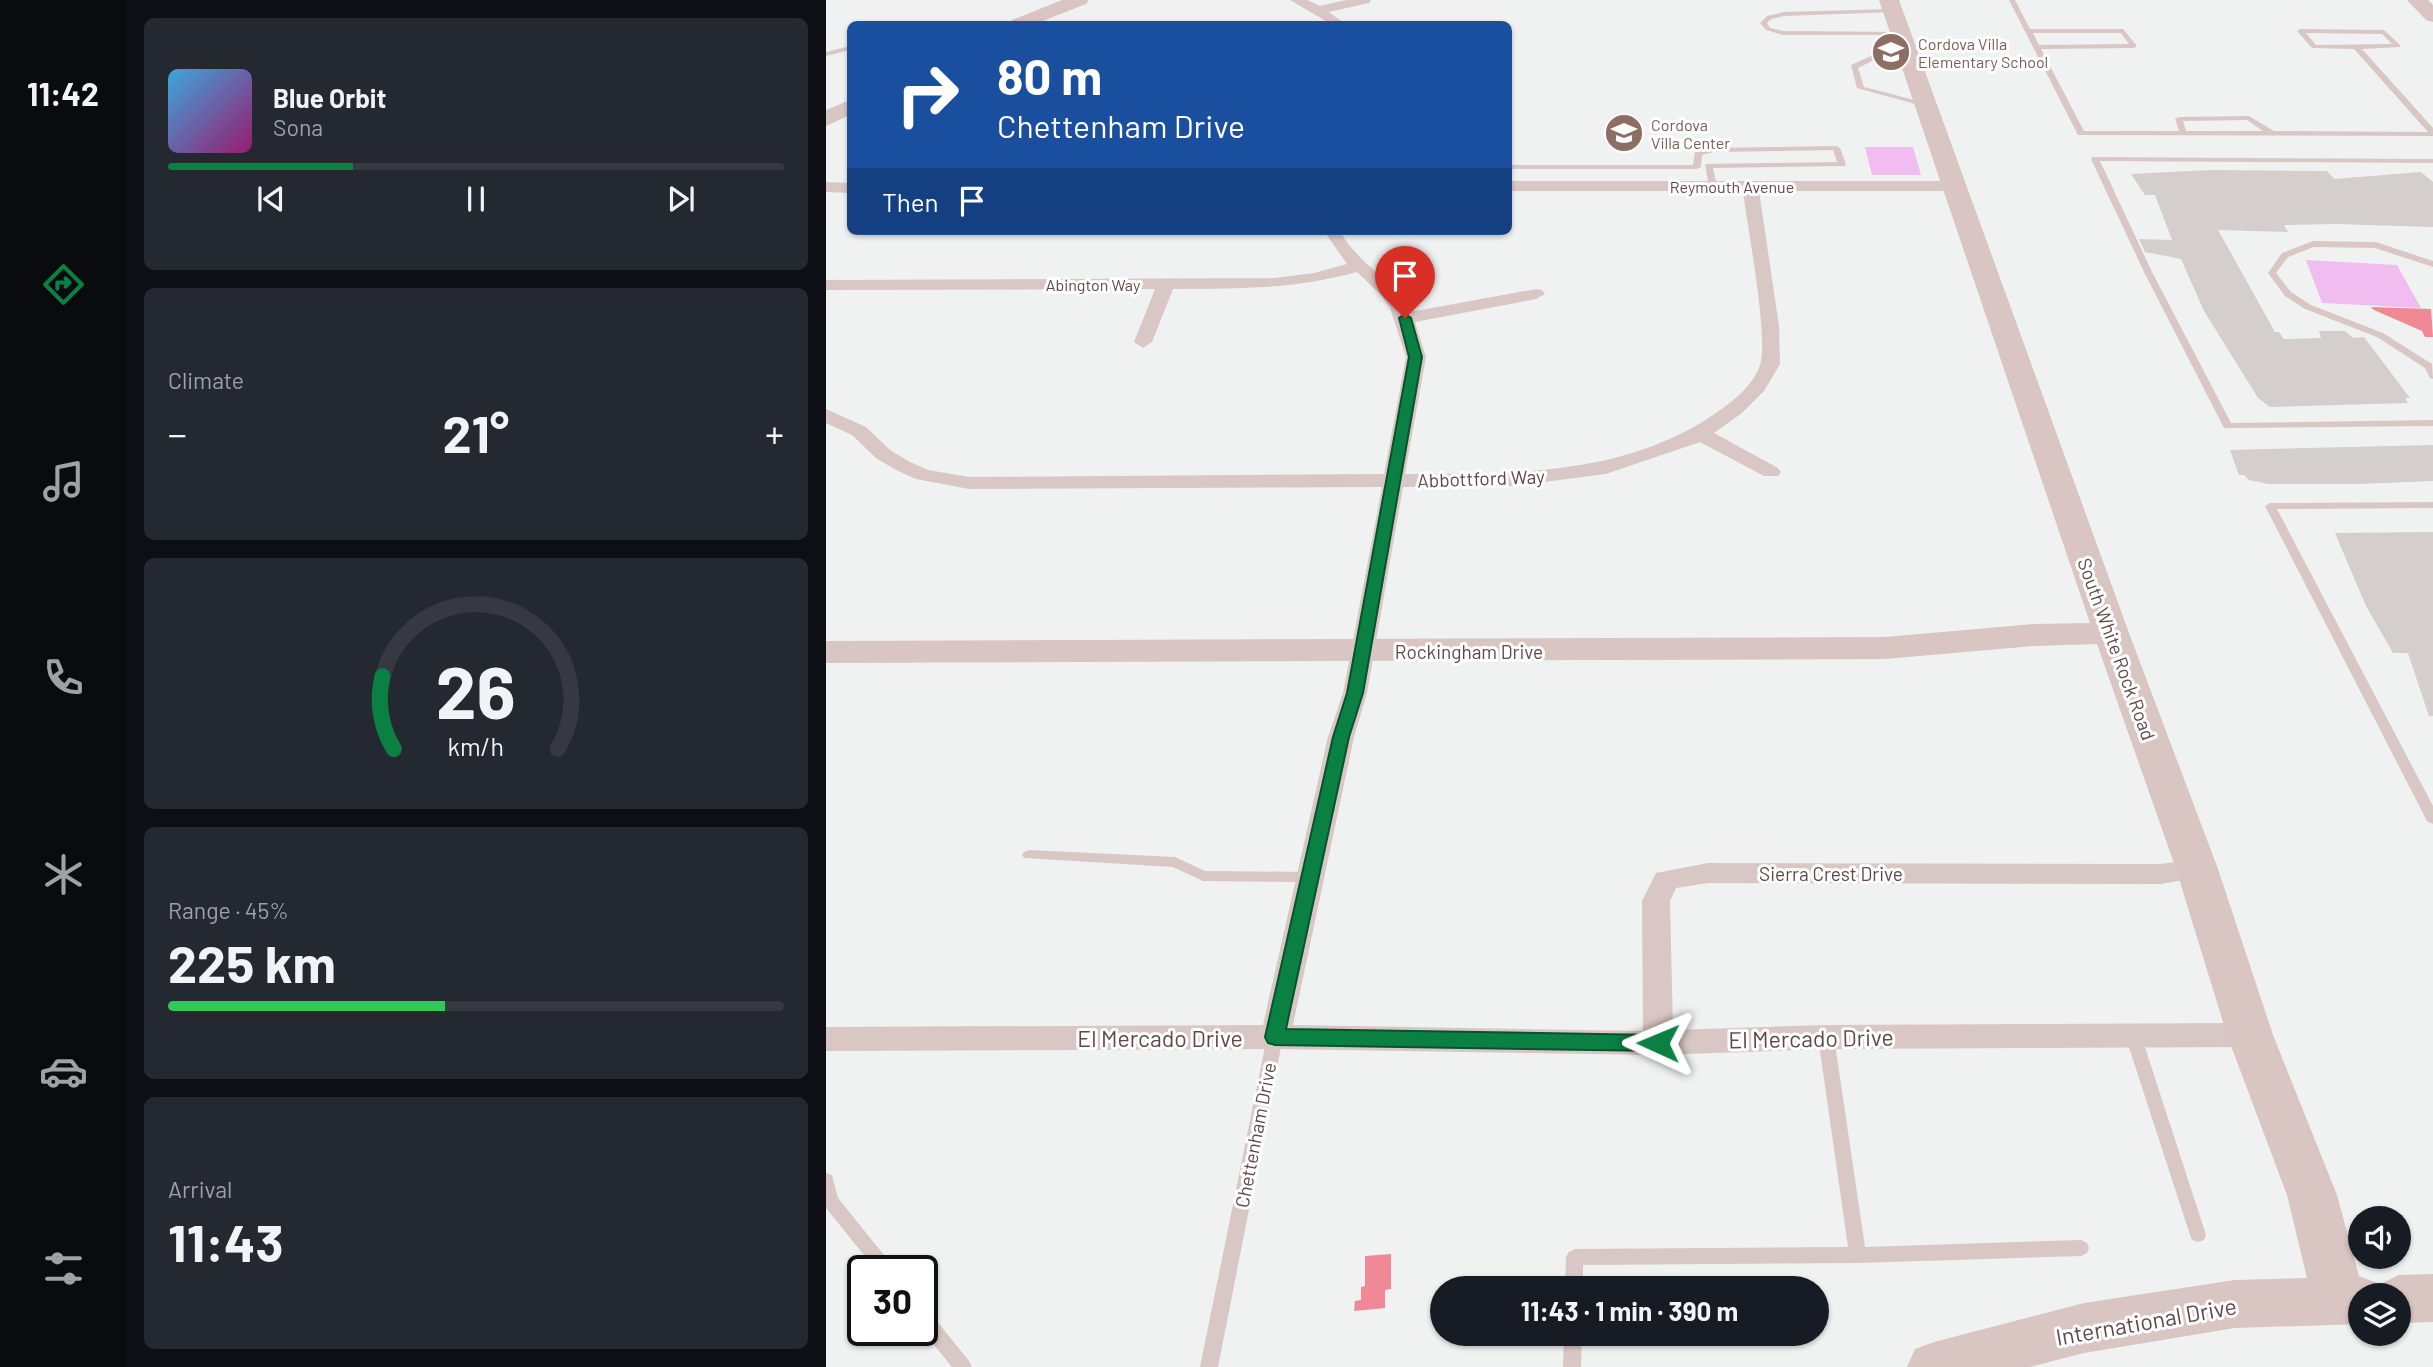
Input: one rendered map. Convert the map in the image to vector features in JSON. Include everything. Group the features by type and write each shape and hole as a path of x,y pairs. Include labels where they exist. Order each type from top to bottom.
{"street":[{"path":"1026,21 1079,0"},
{"path":"1297,0 1334,21"},
{"path":"1318,10 1364,0"},
{"path":"2417,0 2433,16"},
{"name":"South White Rock Road","path":"1898,24 2111,633 2197,869 2250,1035 2348,1294"},
{"path":"826,119 847,108"},
{"name":"Reymouth Avenue","path":"1512,186 1955,186"},
{"name":"Abbottford Way","path":"826,415 870,439 883,454 903,466 923,475 969,483 1513,480 1580,472 1633,460 1701,434 1735,409 1757,387 1770,365 1770,326 1750,186"},
{"path":"826,187 847,188"},
{"name":"Chettenham Drive","path":"1275,1037 1341,737 1355,693 1416,357 1405,318 1380,284 1346,256 1334,235"},
{"name":"Abington Way","path":"826,285 1294,281 1335,274 1358,265"},
{"path":"1143,342 1166,284"},
{"path":"1405,318 1536,294"},
{"path":"1701,434 1771,472"},
{"name":"Rockingham Drive","path":"826,652 1885,648 2025,635 2111,633"},
{"name":"Sierra Crest Drive","path":"1658,1043 1656,901 1666,880 1708,873 2161,874 2197,869"},
{"name":"El Mercado Drive","path":"826,1040 1275,1037 1658,1043 1826,1037 2250,1035"},
{"path":"2411,1299 2433,1298"},
{"name":"International Drive","path":"1934,1367 2098,1326 2235,1304 2348,1300"}],"lane":[{"path":"2012,0 2081,133 2433,134"},
{"path":"1898,24 1808,23 1775,31 1763,23 1776,15 1808,23 1898,24"},
{"path":"1898,24 1884,52 1854,67 1861,88 1927,106"},
{"path":"2028,31 2123,31 2134,46 2036,47"},
{"path":"2356,47 2398,46 2384,32 2300,31 2314,47 2356,47 2433,134"},
{"path":"826,54 847,49"},
{"path":"2183,133 2179,118 2249,118 2272,134"},
{"path":"1512,167 1697,167 1842,164 1836,148 1741,149 1714,150 1698,154 1697,167"},
{"path":"2433,161 2095,159 2148,272 2228,426 2433,423"},
{"path":"1709,166 1713,186"},
{"path":"2433,264 2376,245 2313,244 2285,255 2272,273 2288,294 2380,335 2428,366 2433,376"},
{"path":"2433,505 2270,506 2433,818"},
{"path":"1029,855 1175,862 1203,876 1310,877"},
{"path":"2133,1035 2198,1235"},
{"name":"Chettenham Drive","path":"1209,1367 1275,1037"},
{"path":"1826,1037 1857,1255"},
{"path":"826,1180 830,1201 874,1255"},
{"path":"1574,1276 1575,1257 1857,1255 2081,1248"},
{"path":"938,1336 963,1367"},
{"path":"1572,1367 1573,1346"}],"shaded area":[{"path":"1865,147 1913,147 1921,175 1872,175"},
{"path":"2306,260 2397,265 2421,308 2322,303"},
{"path":"2371,307 2431,309 2433,337 2425,337 2422,331"},
{"path":"1391,1254 1391,1289 1385,1290 1385,1308 1354,1311 1355,1301 1361,1300 1361,1287 1365,1286 1365,1256"}],"building":[{"path":"2211,170 2327,171 2334,179 2421,172 2433,182 2433,227 2336,224 2284,225 2288,232 2218,230 2275,332 2279,332 2284,339 2321,338 2319,331 2345,331 2353,338 2364,337 2410,398 2405,398 2408,403 2270,407 2258,398 2204,311 2181,259 2145,252 2139,239 2172,240 2155,195 2145,195 2131,174"},
{"path":"2433,445 2433,481 2358,484 2269,484 2249,480 2244,475 2239,475 2230,450"},
{"path":"2433,532 2433,716 2429,716 2408,653 2393,653 2366,606 2335,533"}],"place":[{"name":"Cordova Villa Elementary School","path":"1891,52"},
{"name":"Cordova Villa Center","path":"1624,133"}],"route":[{"path":"1405,318 1416,357 1355,693 1341,737 1275,1037 1658,1043"}]}
